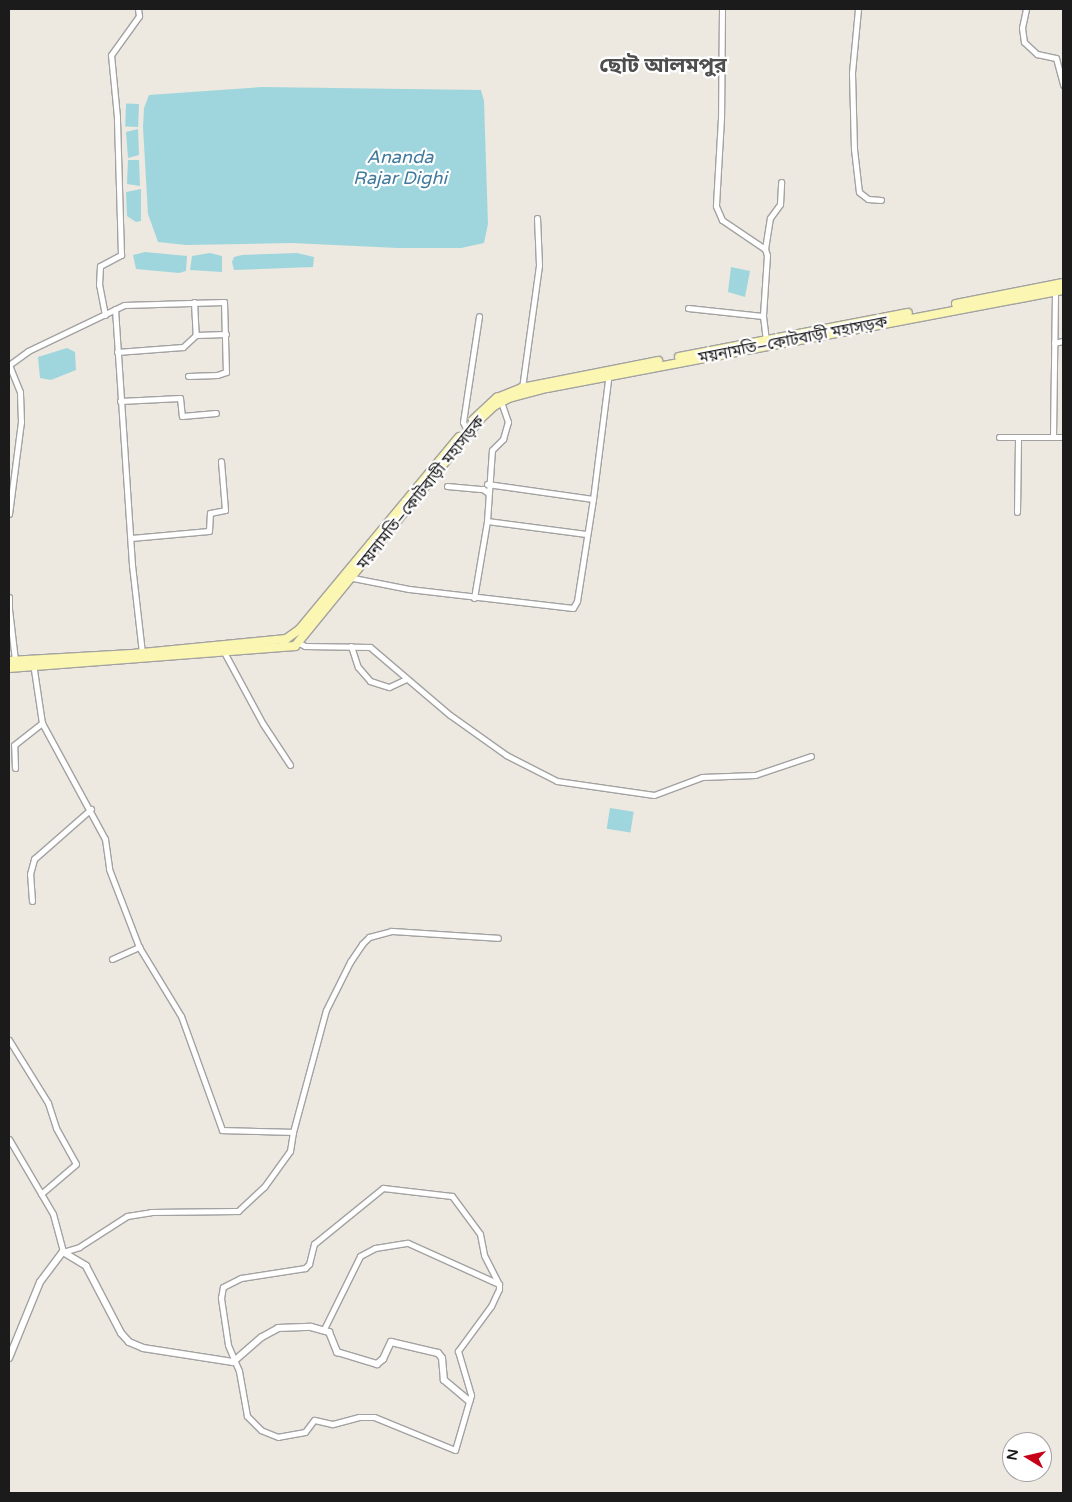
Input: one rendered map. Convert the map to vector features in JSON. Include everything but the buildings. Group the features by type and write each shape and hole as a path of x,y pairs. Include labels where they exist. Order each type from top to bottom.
{"main road":[{"name":"ময়নামতি–কোটবাড়ী মহাসড়ক","path":"467,431 501,402 525,393 766,340 1063,283"},
{"name":"ময়নামতি–কোটবাড়ী মহাসড়ক","path":"296,639 492,401 522,388 1059,290"},
{"path":"9,668 33,664 296,639"},
{"path":"12,661 33,664 288,648 296,639"}],"street":[{"path":"105,315 99,285 100,266 121,254 117,117 111,54 139,16 138,9"},
{"path":"722,9 722,118 716,206 722,220 765,249"},
{"path":"858,9 852,73 854,149 859,192 868,199 881,200"},
{"path":"1026,9 1022,28 1024,42 1037,54 1056,58 1063,85"},
{"path":"766,340 763,316 767,288 765,249 767,225 780,204 781,182"},
{"path":"522,388 539,265 537,218"},
{"path":"1053,437 1054,343 1059,290"},
{"path":"194,302 196,335"},
{"path":"9,514 21,422 20,392 9,365 28,351 115,309 132,304 224,302 226,372 217,375 188,376"},
{"path":"688,308 763,316"},
{"path":"115,309 120,401 142,654"},
{"path":"467,431 463,422 480,316"},
{"path":"117,352 183,347 196,335 226,334"},
{"path":"1054,343 1063,341"},
{"path":"348,577 474,598 573,608 577,601 593,499 609,373"},
{"path":"120,401 180,398 182,416 216,413"},
{"path":"474,598 487,521 487,484 492,447 503,439 508,422 501,402"},
{"path":"999,437 1063,437"},
{"path":"1017,512 1018,437"},
{"path":"131,538 209,531 210,513 225,510 221,461"},
{"path":"487,484 593,499"},
{"path":"447,486 484,489 488,493"},
{"path":"487,521 586,534"},
{"path":"9,597 12,661"},
{"path":"296,639 305,646 370,647 406,679 506,755 558,781 654,795 702,777 755,775 810,756"},
{"path":"351,646 358,667 370,681 389,687 406,679"},
{"path":"224,652 263,724 290,766"},
{"path":"33,664 42,723 91,810 105,839 109,869 139,947 181,1016 222,1130 293,1132"},
{"path":"15,768 14,745 42,723"},
{"path":"32,900 30,874 34,859 91,810"},
{"path":"9,1358 40,1282 63,1252 79,1247 127,1216 151,1212 238,1211 264,1187 290,1152 293,1132 326,1010 350,962 369,937 390,931 413,930 498,938"},
{"path":"112,959 139,947"},
{"path":"9,1040 48,1104 56,1128 76,1164 41,1194"},
{"path":"9,1139 53,1214 63,1252 86,1266 101,1300 129,1342 143,1348 233,1362 262,1337 278,1328 324,1329 328,1332 337,1352 377,1364 391,1342 438,1353 442,1358 444,1380 469,1401"},
{"path":"383,1188 452,1196 480,1234 484,1255 499,1284 499,1290 491,1306 458,1351 471,1396 455,1450 374,1417 359,1417 332,1424 314,1420 305,1432 278,1437 261,1430 248,1416 240,1371 233,1362 221,1298 223,1287 241,1278 305,1268 309,1264 314,1244 383,1188"},
{"path":"324,1329 360,1256 375,1248 408,1243 499,1284"}],"water":[{"name":"Ananda Rajar Dighi","path":"262,87 481,90 484,101 488,224 484,243 461,248 398,248 292,243 186,245 158,242 148,214 143,127 144,108 149,95"},
{"path":"126,104 139,104 138,127 125,127"},
{"path":"138,129 139,155 128,158 126,132"},
{"path":"128,160 139,160 140,186 127,184"},
{"path":"141,189 141,221 136,222 127,216 126,192"},
{"path":"145,252 187,256 186,271 179,273 136,269 133,255"},
{"path":"210,253 222,256 222,272 190,270 192,256"},
{"path":"297,253 314,257 313,267 234,270 232,262 234,257 242,255"},
{"path":"731,267 750,271 745,297 728,292"},
{"path":"67,348 75,352 76,370 51,380 40,378 38,357"},
{"path":"610,808 634,812 630,832 607,829"}],"district":[{"name":"ছোট আলমপুর","path":"663,66"}]}
